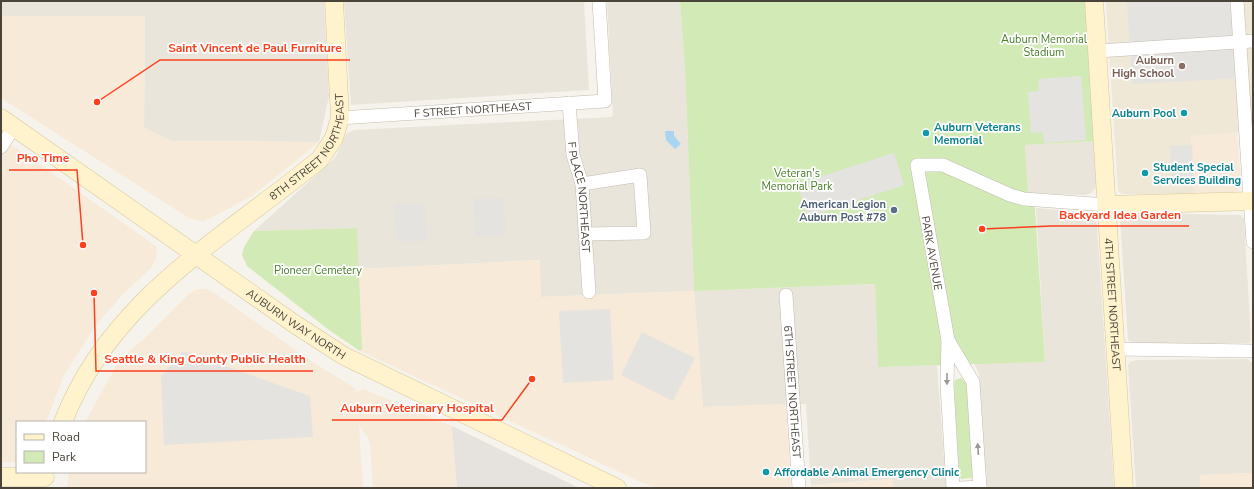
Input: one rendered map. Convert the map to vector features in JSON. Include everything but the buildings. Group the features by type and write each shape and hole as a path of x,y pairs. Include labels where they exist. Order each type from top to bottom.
{"street":[{"name":"8TH STREET NORTHEAST","path":"63,421 74,396 105,344 136,308 196,254 320,159 334,138 340,118 334,1"},
{"name":"F STREET NORTHEAST","path":"340,118 605,101 599,1"},
{"name":"4TH STREET NORTHEAST","path":"1094,1 1124,488"},
{"path":"1237,1 1252,201 1253,242"},
{"path":"1098,51 1253,41"},
{"name":"F PLACE NORTHEAST","path":"569,103 573,155 582,184 589,292"},
{"path":"1,147 7,122"},
{"name":"AUBURN WAY NORTH","path":"7,122 302,329 349,359 617,488"},
{"name":"PARK AVENUE","path":"953,488 947,384 948,340 917,165 943,165 1010,195 1024,199 1106,205"},
{"path":"582,184 640,175 644,233 586,234"},
{"path":"1106,205 1252,201"},
{"name":"6TH STREET NORTHEAST","path":"786,295 799,488"},
{"name":"PARK AVENUE","path":"948,340 973,382 980,488"},
{"path":"1116,349 1253,351"},
{"path":"1,477 45,479"},
{"path":"961,488 980,488"}],"shaded area":[{"path":"1,1 324,1 329,96 319,142 171,141 144,128 145,16 1,16"},
{"path":"344,1 584,1 589,90 351,105"},
{"path":"607,1 680,1 685,70 694,291 541,297 539,260 358,269 356,228 254,231 335,158 346,134 354,130 611,117 613,115"},
{"name":"Auburn High School","path":"1106,1 1253,1 1253,131 1191,136 1195,194 1123,194 1118,191"},
{"path":"1127,1 1237,1 1242,78 1132,84"},
{"path":"1,16 145,16 144,128 171,141 319,142 252,196 203,222 189,218 1,98"},
{"path":"1081,76 1086,140 1044,143 1043,132 1031,133 1028,92 1039,91 1038,79"},
{"path":"1237,132 1241,186 1237,193 1195,194 1191,136"},
{"path":"1,139 21,151 157,247 156,259 151,268 122,295 96,325 64,375 46,421 16,421 16,462 1,462"},
{"path":"1095,141 1097,187 1091,193 1084,195 1028,193 1025,145"},
{"path":"1192,145 1194,185 1172,186 1170,146"},
{"path":"894,153 904,185 808,217 797,184"},
{"path":"504,198 506,235 475,236 473,199"},
{"path":"425,203 427,241 396,242 394,204"},
{"path":"1036,208 1089,213 1094,215 1097,225 1114,488 986,488 979,374 974,363 1045,362"},
{"path":"1127,213 1240,215 1244,219 1250,343 1132,343 1128,340 1120,218"},
{"path":"540,260 541,297 694,291 703,407 786,404 791,488 654,488 360,351 358,269"},
{"path":"875,284 878,367 937,365 946,488 893,488 892,479 811,485 806,404 703,407 694,291"},
{"path":"197,289 206,289 213,292 314,363 355,388 356,392 363,389 452,426 457,488 373,488 370,444 367,436 359,426 363,488 67,488 69,473 146,473 146,421 86,421 120,359 143,340 189,294"},
{"path":"610,309 614,380 563,383 559,311"},
{"path":"642,332 695,358 673,401 621,375"},
{"path":"183,351 310,396 313,437 164,445 161,376"},
{"path":"1247,359 1253,363 1253,473 1200,475 1200,488 1136,488 1128,365 1130,362 1136,360"},
{"path":"452,426 579,488 457,488"},
{"path":"1253,473 1253,488 1200,488 1200,475"},
{"path":"892,479 893,488 811,488 811,485"}],"green space":[{"name":"Veteran's Memorial Park","path":"680,1 1085,1 1095,141 1025,145 1028,193 1034,194 1045,362 878,367 875,284 694,291 685,70"},
{"name":"Pioneer Cemetery","path":"357,228 362,349 360,351 329,330 247,266 242,255 244,247 254,231"},
{"path":"961,378 967,384 973,475 971,478 961,479 959,476 954,385 955,380"}],"water":[{"path":"665,131 674,131 674,136 681,144 675,149 666,140"}],"place":[{"name":"Auburn High School","path":"1182,66"},
{"name":"Saint Vincent de Paul Furniture","path":"97,102"},
{"name":"Auburn Pool","path":"1184,113"},
{"name":"Auburn Veterans Memorial","path":"926,133"},
{"name":"Student Special Services Building","path":"1145,173"},
{"name":"American Legion Auburn Post #78","path":"894,210"},
{"name":"Backyard Idea Garden","path":"982,229"},
{"name":"Pho Time","path":"83,245"},
{"name":"Seattle & King County Public Health","path":"94,293"},
{"name":"Auburn Veterinary Hospital","path":"532,379"},
{"name":"Affordable Animal Emergency Clinic","path":"766,472"}],"park label":[{"name":"Auburn Memorial Stadium","path":"1044,45"}]}
